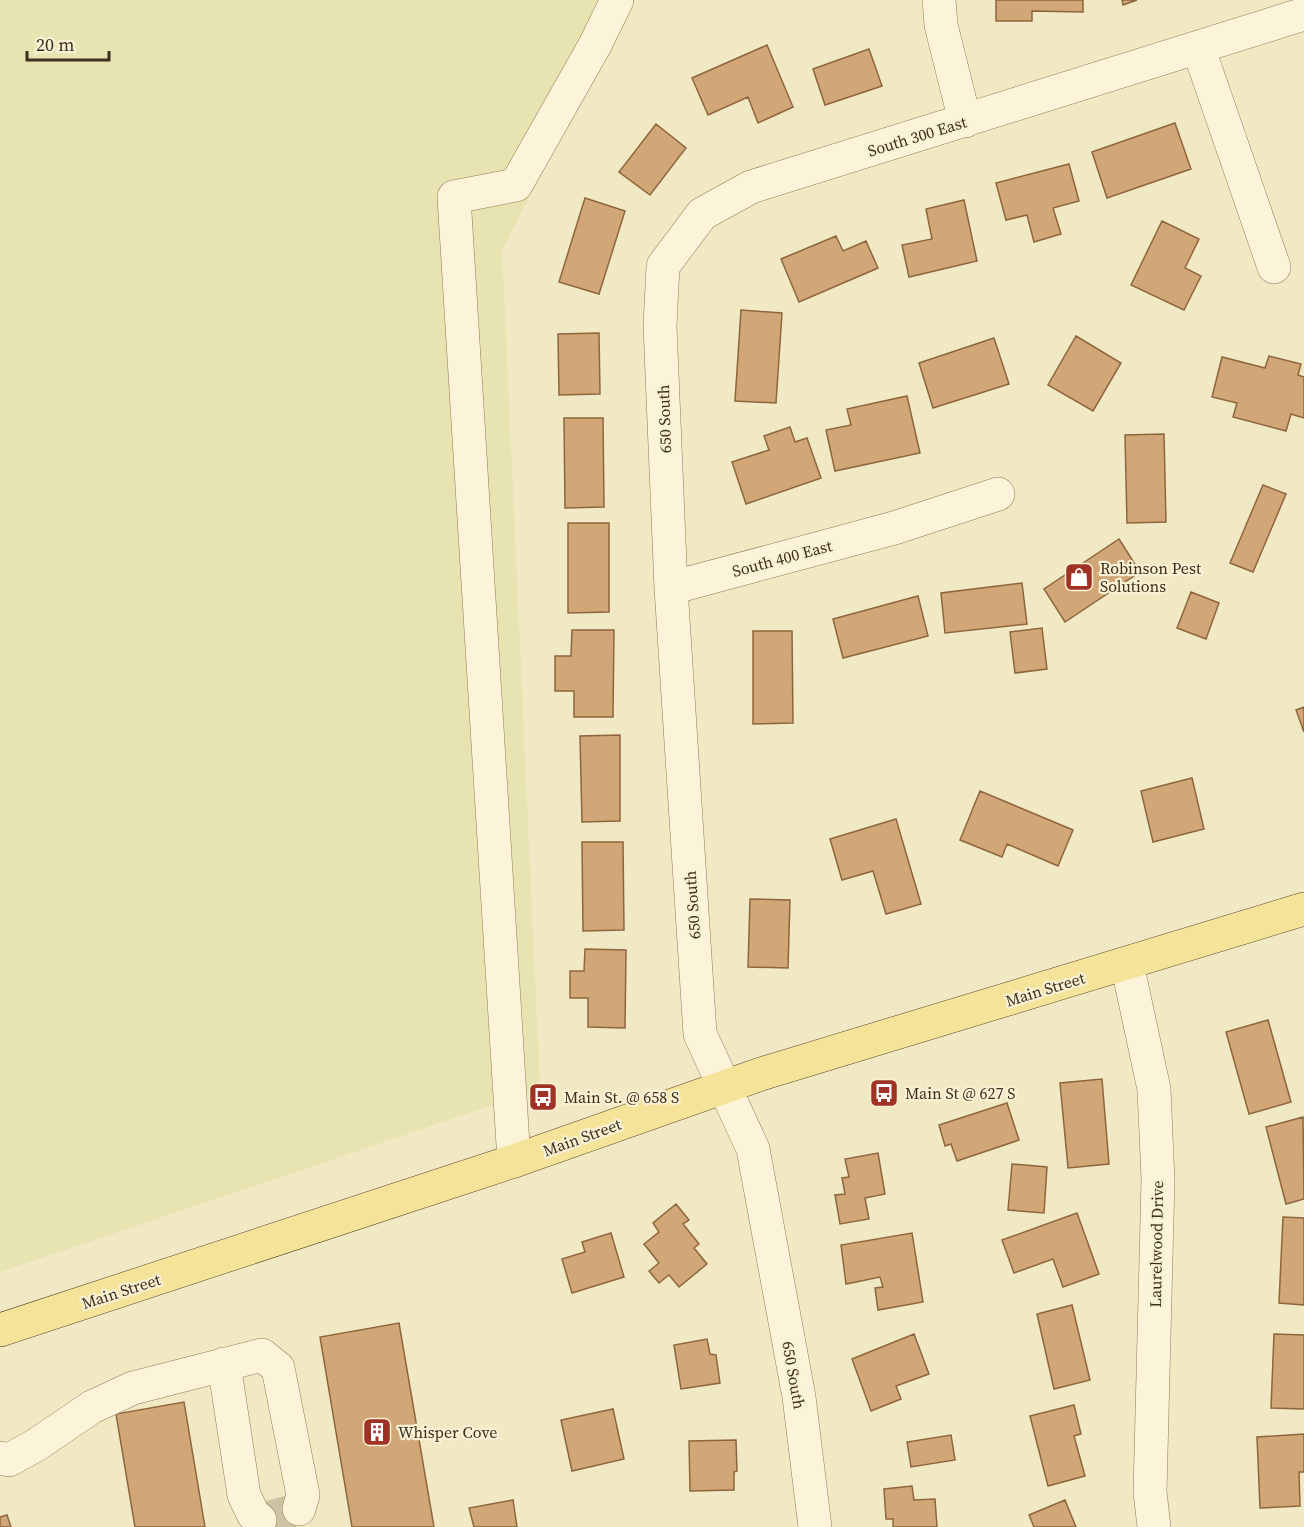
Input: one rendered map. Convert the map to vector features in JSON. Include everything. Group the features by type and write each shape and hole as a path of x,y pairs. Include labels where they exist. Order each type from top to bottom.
{"main road":[{"name":"Main Street","path":"0,1330 514,1161 724,1087 1304,909"}],"street":[{"path":"514,1161 454,197 516,185 595,45 617,0"},
{"path":"939,0 941,25 965,121"},
{"name":"South 300 East","path":"663,266 702,214 751,188 1304,14"},
{"path":"1198,47 1274,267"},
{"name":"650 South","path":"663,266 660,326 671,588 700,1034 753,1149 799,1397 815,1527"},
{"name":"South 400 East","path":"671,588 894,528 998,494"},
{"name":"Laurelwood Drive","path":"1127,964 1154,1089 1158,1180 1150,1492 1154,1527"},
{"path":"0,1458 9,1460 36,1445 92,1407 133,1388 262,1355 278,1368 303,1495 299,1509"},
{"path":"224,1365 244,1495 253,1514 261,1520"}],"shaded area":[{"path":"0,0 628,0 502,251 540,1089 0,1272"}],"building":[{"path":"996,0 1083,0 1083,12 1032,11 1032,21 996,21"},
{"path":"1122,0 1137,0 1123,5"},
{"path":"767,45 793,107 758,123 748,97 708,115 692,78"},
{"path":"869,49 882,86 825,105 813,69"},
{"path":"1175,123 1191,169 1107,198 1092,152"},
{"path":"656,124 686,148 650,195 619,172"},
{"path":"1069,164 1079,201 1053,208 1061,234 1034,242 1027,215 1006,220 996,183"},
{"path":"585,198 625,211 599,294 559,282"},
{"path":"964,200 977,261 909,277 902,245 932,239 926,209"},
{"path":"1162,221 1199,239 1185,268 1201,276 1184,310 1131,285"},
{"path":"836,236 843,251 866,241 878,268 799,302 781,259"},
{"path":"741,310 782,313 776,403 735,401"},
{"path":"599,333 600,394 559,395 558,334"},
{"path":"1076,336 1121,363 1093,411 1048,385"},
{"path":"994,338 1009,384 933,408 919,363"},
{"path":"1269,356 1301,364 1298,375 1304,377 1304,418 1291,414 1286,431 1233,417 1237,403 1212,397 1222,357 1265,368"},
{"path":"907,396 920,453 835,471 826,430 851,425 847,409"},
{"path":"564,418 603,418 604,507 565,508"},
{"path":"790,427 795,442 807,438 821,478 746,504 732,462 769,450 764,436"},
{"path":"1164,434 1166,522 1127,523 1125,435"},
{"path":"1263,485 1286,494 1253,572 1230,563"},
{"path":"568,523 609,523 609,612 568,613"},
{"path":"1119,539 1140,572 1065,622 1044,589"},
{"path":"1022,583 1027,624 945,633 941,593"},
{"path":"1191,592 1219,603 1206,639 1177,628"},
{"path":"918,596 928,636 843,658 833,619"},
{"path":"1042,628 1047,669 1015,673 1010,632"},
{"path":"572,630 614,630 613,717 574,717 574,691 555,691 555,656 571,656"},
{"path":"753,631 792,631 793,723 753,724"},
{"path":"1304,707 1304,732 1296,710"},
{"path":"620,735 620,821 582,822 580,736"},
{"path":"1192,778 1204,829 1153,842 1141,791"},
{"path":"980,791 1073,830 1058,866 1007,844 1002,857 960,840"},
{"path":"896,819 921,904 886,914 873,871 842,880 830,839"},
{"path":"582,842 623,842 624,930 583,931"},
{"path":"750,899 790,900 788,968 748,967"},
{"path":"585,949 626,950 625,1028 588,1027 588,998 570,998 570,971 584,971"},
{"path":"1268,1020 1291,1102 1249,1114 1226,1032"},
{"path":"1102,1079 1109,1164 1068,1168 1060,1083"},
{"path":"1007,1103 1019,1140 957,1161 951,1144 945,1146 939,1125"},
{"path":"1303,1117 1304,1199 1286,1204 1266,1127"},
{"path":"878,1153 885,1194 865,1198 869,1219 840,1224 835,1195 845,1194 842,1178 849,1177 845,1159"},
{"path":"1012,1164 1047,1167 1044,1213 1008,1210"},
{"path":"676,1204 689,1220 683,1224 699,1244 694,1248 707,1264 679,1287 669,1275 659,1283 649,1271 659,1263 644,1244 659,1232 653,1223"},
{"path":"1077,1213 1099,1274 1063,1287 1053,1259 1014,1273 1002,1240"},
{"path":"1283,1217 1304,1218 1304,1305 1279,1303"},
{"path":"611,1233 624,1277 572,1293 562,1259 585,1252 582,1242"},
{"path":"912,1233 923,1302 878,1310 875,1288 883,1287 880,1277 846,1284 841,1245"},
{"path":"1072,1305 1090,1380 1054,1389 1037,1314"},
{"name":"Whisper Cove","path":"399,1323 434,1527 352,1527 320,1337"},
{"path":"914,1334 929,1374 896,1386 901,1399 871,1411 852,1359"},
{"path":"1274,1334 1304,1335 1304,1409 1271,1408"},
{"path":"707,1339 710,1354 716,1355 720,1383 681,1389 674,1345"},
{"path":"184,1402 205,1527 135,1527 116,1414"},
{"path":"1074,1405 1081,1434 1074,1436 1085,1476 1048,1486 1030,1416"},
{"path":"613,1409 624,1459 572,1471 561,1420"},
{"path":"1304,1434 1304,1472 1299,1472 1300,1506 1260,1508 1257,1437"},
{"path":"951,1435 955,1460 911,1467 907,1442"},
{"path":"736,1440 737,1471 734,1472 734,1490 690,1491 689,1441"},
{"path":"912,1486 914,1500 935,1499 937,1527 893,1527 893,1519 886,1519 884,1489"},
{"path":"513,1500 517,1527 474,1527 469,1508"},
{"path":"1065,1500 1076,1527 1034,1527 1029,1515"},
{"path":"7,1515 11,1527 0,1527 0,1517"}],"tunnel":[{"path":"260,1520 299,1509"}],"place":[{"name":"Robinson Pest Solutions","path":"1079,577"},
{"name":"Main St @ 627 S","path":"884,1093"},
{"name":"Main St. @ 658 S","path":"543,1097"},
{"name":"Whisper Cove","path":"377,1432"}]}
